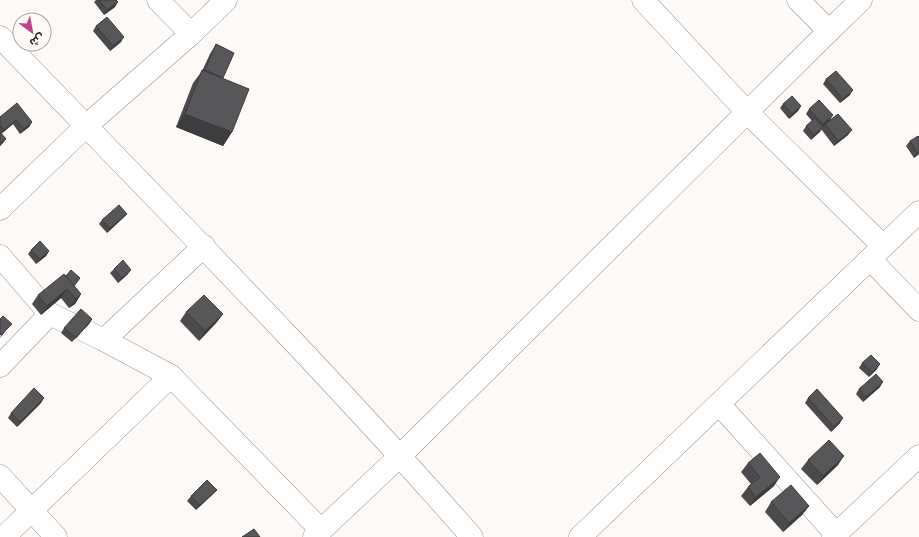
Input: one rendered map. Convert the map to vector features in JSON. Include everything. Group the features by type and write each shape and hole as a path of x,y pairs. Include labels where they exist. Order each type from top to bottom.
{"street":[{"path":"158,0 190,34"},
{"path":"0,210 86,126 226,0"},
{"path":"643,0 876,253 919,310"},
{"path":"798,0 829,31"},
{"path":"0,256 50,314 104,340 171,376 318,534 401,455 861,0"},
{"path":"0,37 204,246 401,455 472,537"},
{"path":"580,537 919,212"},
{"path":"104,340 204,246"},
{"path":"0,366 50,314"},
{"path":"4,537 171,376"},
{"path":"720,404 835,536 915,467"},
{"path":"0,476 56,537"}],"building":[{"path":"99,0 116,0 118,2 107,10"},
{"path":"107,17 124,37 113,46 96,26"},
{"path":"216,44 234,53 223,78 205,70"},
{"path":"202,70 249,89 232,132 185,114"},
{"path":"836,71 853,90 843,99 826,79"},
{"path":"792,96 801,106 792,114 783,104"},
{"path":"819,100 833,115 823,124 809,109"},
{"path":"17,103 32,122 24,129 16,120 4,130 0,125 0,117"},
{"path":"838,114 852,130 838,141 825,124"},
{"path":"815,118 823,127 814,135 806,126"},
{"path":"0,132 6,139 0,144"},
{"path":"918,136 919,152 917,153 910,141"},
{"path":"119,205 127,214 110,228 102,220"},
{"path":"40,241 49,251 40,259 31,250"},
{"path":"123,260 131,270 122,278 114,269"},
{"path":"71,270 80,278 74,286 66,276"},
{"path":"64,274 81,294 76,299 67,289 47,306 38,295"},
{"path":"204,295 223,314 205,331 186,312"},
{"path":"81,309 92,319 76,338 64,328"},
{"path":"3,316 12,324 1,335 0,319"},
{"path":"871,355 880,364 872,372 862,363"},
{"path":"876,374 883,382 866,397 859,389"},
{"path":"34,388 44,398 20,422 11,413"},
{"path":"817,389 843,418 834,427 808,398"},
{"path":"829,440 844,456 823,476 808,460"},
{"path":"760,453 780,477 756,497 748,487 760,477 748,463"},
{"path":"207,480 217,490 200,505 191,496"},
{"path":"791,485 809,506 789,523 771,502"},
{"path":"254,529 260,537 242,537"}]}
